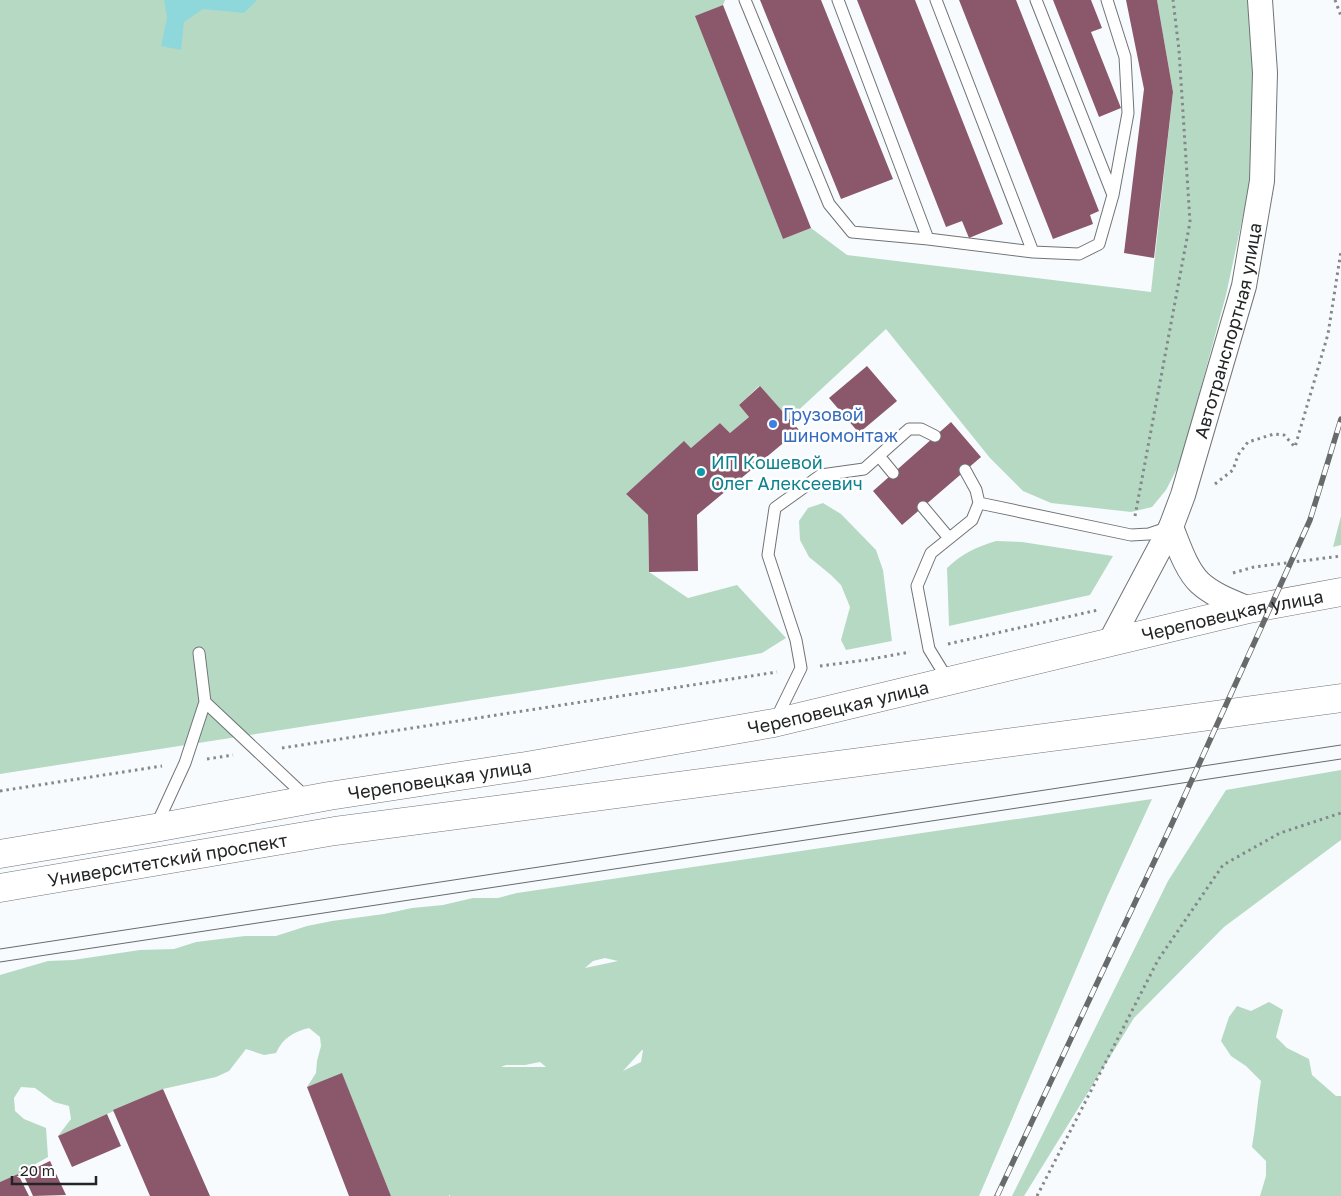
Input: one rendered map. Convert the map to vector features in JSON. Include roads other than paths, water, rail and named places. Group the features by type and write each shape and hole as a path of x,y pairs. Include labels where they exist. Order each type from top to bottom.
{"highway":[{"name":"Череповецкая улица","path":"319,797 526,766 774,723 1249,609 1341,592"},
{"name":"Череповецкая улица","path":"335,831 1143,726 1341,698"},
{"name":"Университетский проспект","path":"0,854 155,828 319,797"},
{"name":"Университетский проспект","path":"0,888 335,831"}],"street":[{"name":"Автотранспортная улица","path":"1110,642 1171,526 1183,495 1244,286 1262,181 1265,73 1260,0"},
{"path":"1171,526 1186,562 1199,582 1225,600 1249,609"}],"lane":[{"path":"745,0 829,204 852,232 1033,252 1079,254 1099,244 1113,195 1128,113 1125,57 1107,0"},
{"path":"838,0 928,239"},
{"path":"936,0 1033,252"},
{"path":"1036,0 1113,195"},
{"path":"774,723 801,668 796,640 768,555 775,508 821,475 864,469 909,429 921,429 935,436"},
{"path":"879,456 893,473"},
{"path":"949,682 928,649 917,586 931,553 972,520 979,503 976,490 965,470"},
{"path":"979,503 1130,535 1149,534 1171,526"},
{"path":"923,508 949,538"},
{"path":"155,828 185,762 205,702 199,653"},
{"path":"205,702 319,797"}],"water":[{"path":"164,0 257,0 244,13 203,9 184,22 181,50 161,46 167,18"}],"tram line":[{"path":"0,949 1341,745"},
{"path":"0,962 1341,759"}],"railway":[{"path":"997,1196 1170,828 1310,520 1341,419"}],"place":[{"name":"Грузовой шиномонтаж","path":"773,424"},
{"name":"ИП Кошевой Олег Алексеевич","path":"701,472"}]}
